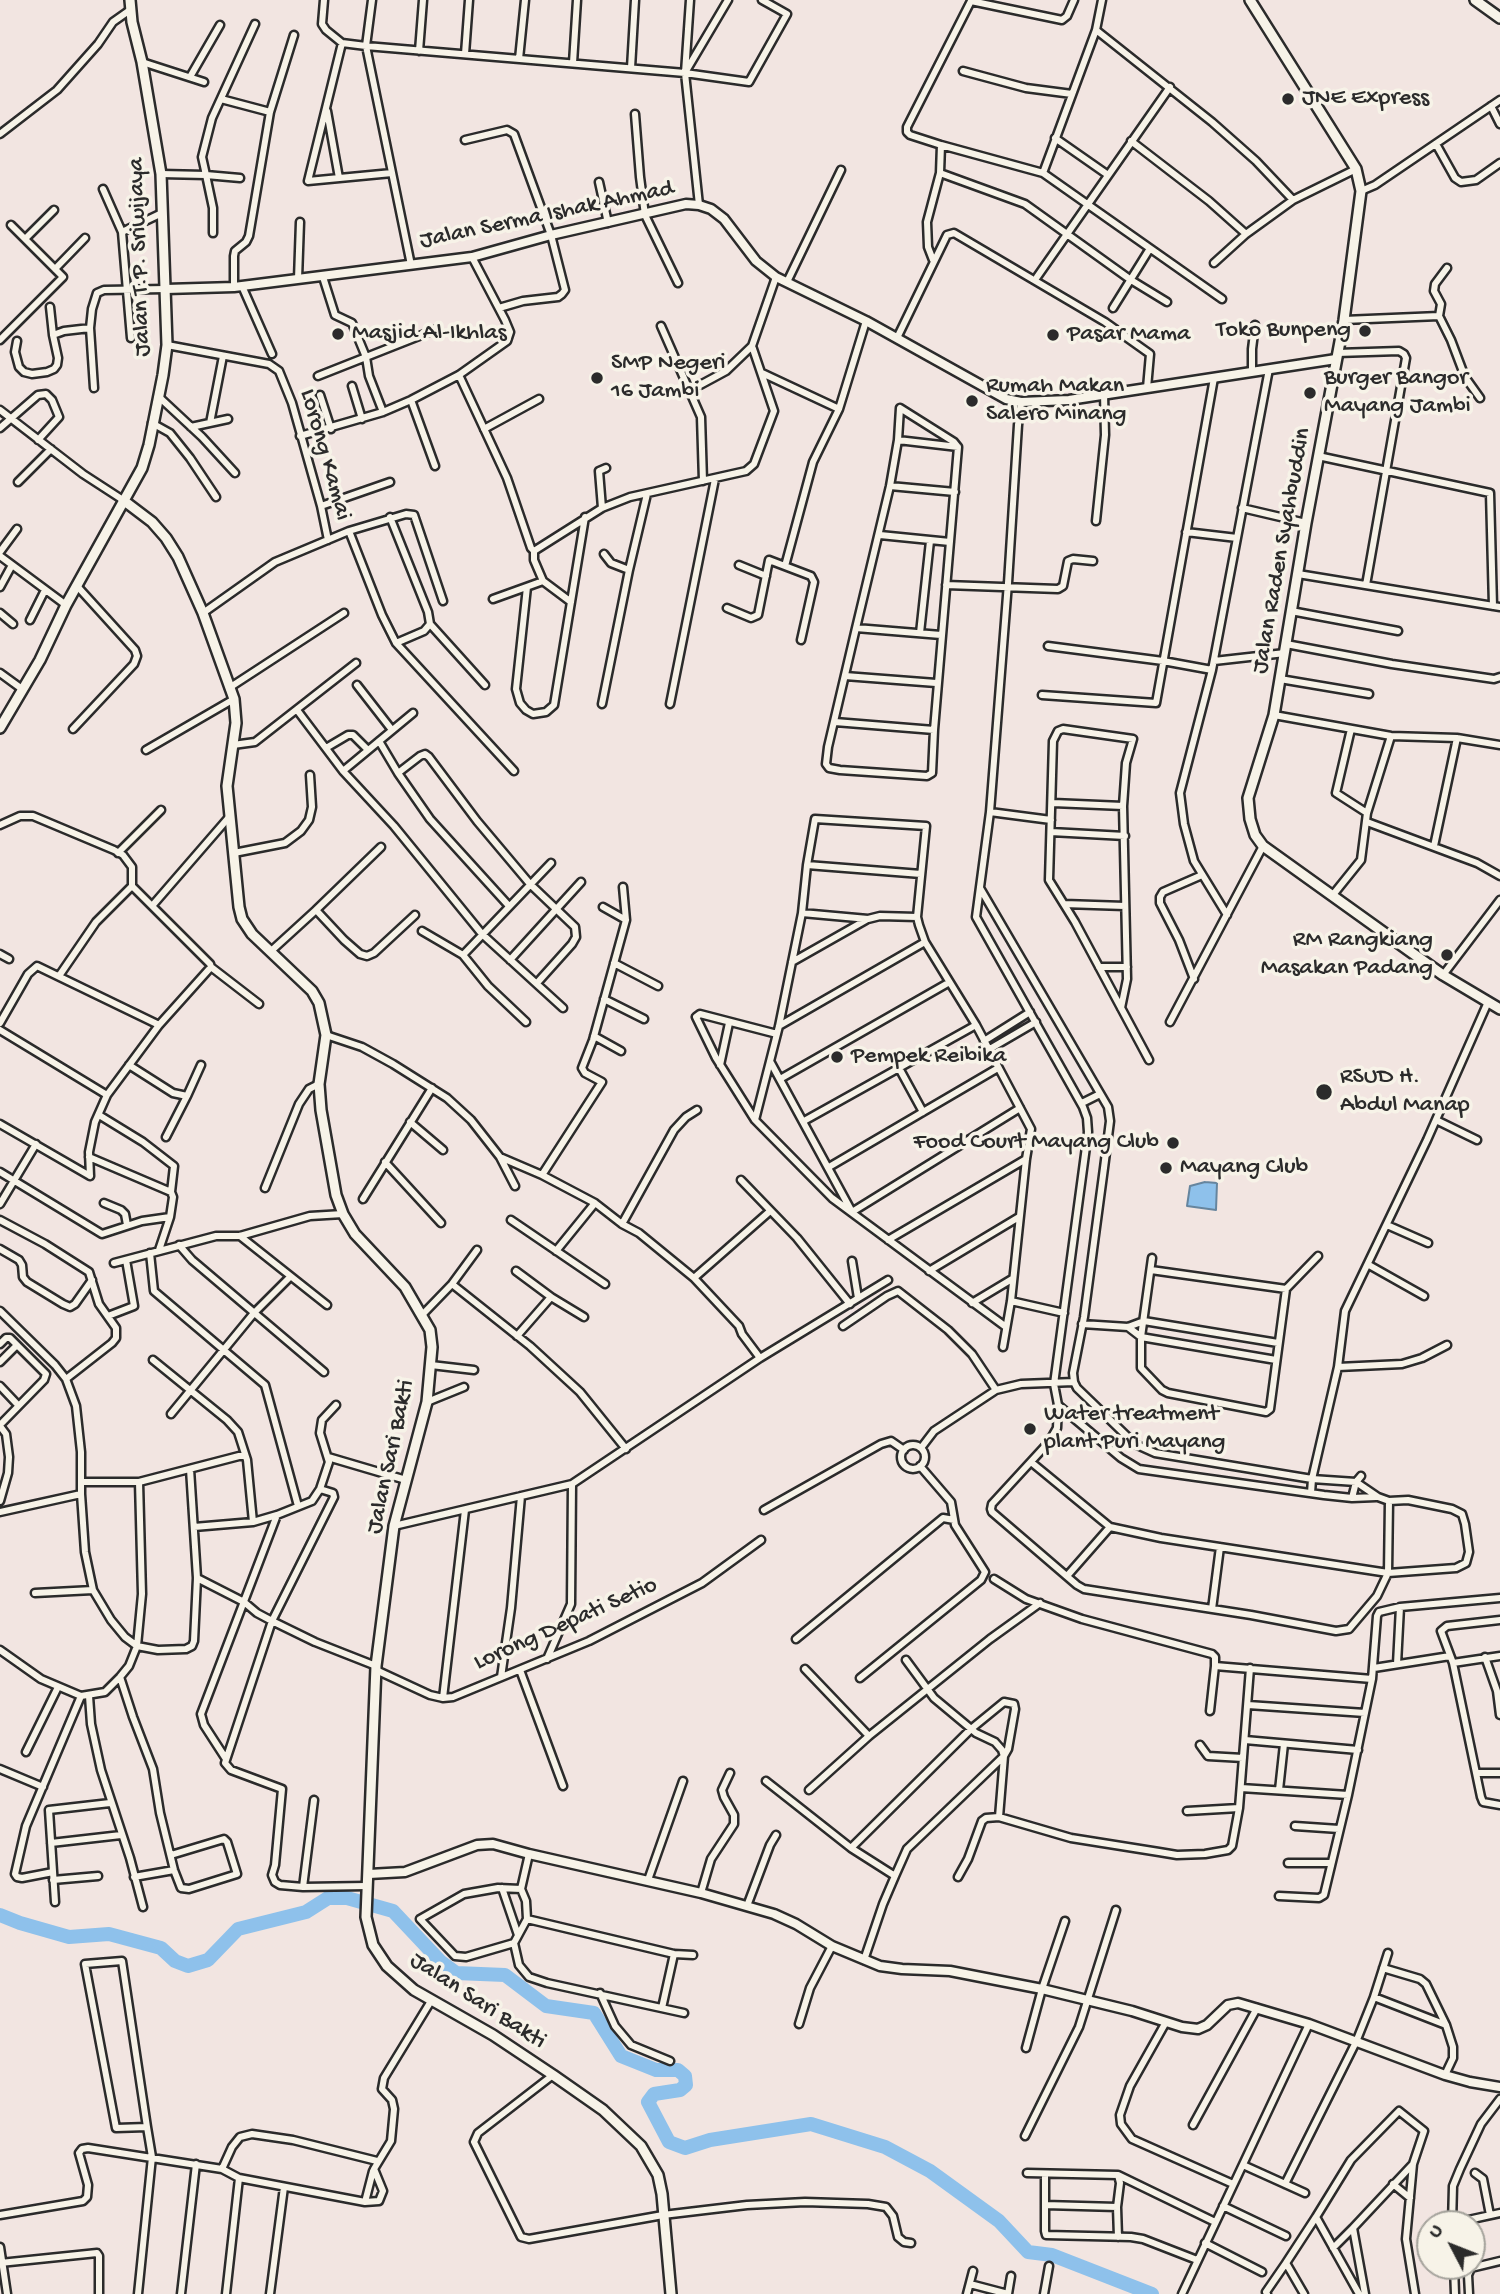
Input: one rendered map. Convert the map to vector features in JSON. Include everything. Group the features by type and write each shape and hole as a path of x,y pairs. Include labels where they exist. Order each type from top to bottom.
{"main road":[{"name":"Jalan Raden Syahbuddin","path":"1250,0 1356,169 1361,191 1344,320 1274,715 1248,798 1250,819 1255,835 1263,846"},
{"path":"1475,0 1500,18"},
{"name":"Jalan T.P. Sriwijaya","path":"0,728 40,660 66,606 142,468 158,396 167,345 161,174 130,5"},
{"name":"Jalan Sari Bakti","path":"124,500 152,522 178,557 203,613 234,699 236,723 227,770 236,890 242,919 252,934 312,991 324,1018 326,1035 319,1084 321,1111 336,1195 343,1214 355,1234 398,1278 423,1314 430,1330 431,1365 427,1402 394,1526 376,1668 366,1917 373,1945 399,1978 431,2001 493,2035 553,2075 603,2110 640,2146 658,2175 662,2194 671,2294"},
{"path":"1263,846 1443,975 1500,1009"}],"street":[{"path":"324,0 322,24 342,43 685,73 749,82 787,14 761,0"},
{"path":"372,0 366,46 411,265"},
{"path":"419,51 424,0"},
{"path":"465,54 469,0"},
{"path":"519,59 525,0"},
{"path":"573,64 577,0"},
{"path":"631,68 635,0"},
{"path":"690,0 685,73 699,205"},
{"path":"685,73 728,0"},
{"path":"1074,0 1069,13 1062,20 971,0 906,130 910,135 1043,173 1222,299"},
{"path":"1017,9 1020,0"},
{"path":"1043,173 1096,30 1102,0"},
{"path":"0,134 57,90 130,5"},
{"path":"213,233 213,208 202,157 212,118 255,24"},
{"path":"190,77 220,25"},
{"path":"1096,30 1230,138 1293,200"},
{"path":"272,354 238,286 234,256 235,251 249,236 270,112 294,35"},
{"path":"342,43 308,181 392,173"},
{"path":"142,62 204,82"},
{"path":"963,71 1027,88 1072,94"},
{"path":"1037,277 1170,87"},
{"path":"221,99 270,112"},
{"path":"1361,191 1375,185 1500,100"},
{"path":"326,106 340,178"},
{"path":"1490,106 1500,124"},
{"path":"635,114 645,215 678,283"},
{"path":"465,140 507,130 514,134 551,235 565,289 562,295 499,308"},
{"path":"1055,138 1108,175"},
{"path":"1131,141 1209,201 1246,234"},
{"path":"1436,144 1455,178 1461,182 1476,180 1500,163"},
{"path":"933,260 928,247 927,222 940,173 942,145"},
{"path":"1214,263 1246,234 1293,200 1356,169"},
{"path":"787,282 841,170"},
{"path":"940,173 1013,198 1034,209 1131,280 1167,302"},
{"path":"161,174 240,178"},
{"path":"599,182 608,223"},
{"path":"103,189 122,232 131,338"},
{"name":"Jalan Serma Ishak Ahmad","path":"166,289 238,286 472,257 551,235 686,204 710,209 724,219 756,261 776,276 866,321 1006,399 1021,402 1069,400 1252,372 1336,356"},
{"path":"25,239 54,210"},
{"path":"122,232 162,213"},
{"path":"298,279 300,222"},
{"path":"0,340 62,277 10,225"},
{"path":"897,338 947,234 954,233 1105,323 1150,354 1147,388"},
{"path":"55,269 85,238"},
{"path":"1113,308 1149,250"},
{"path":"300,436 362,419 411,400 459,375 510,337 499,308 472,257"},
{"path":"1447,268 1435,284 1434,291 1441,304 1440,316 1465,377 1480,398"},
{"path":"690,391 726,371 752,346 776,276"},
{"path":"323,277 335,315 352,323 383,412"},
{"path":"94,388 90,328 97,293 103,290 166,289"},
{"path":"17,341 15,352 19,367 24,372 32,374 54,369 58,358 50,307"},
{"path":"1344,320 1440,316"},
{"path":"785,566 813,462 839,409 866,321"},
{"path":"1252,372 1255,325"},
{"path":"661,326 702,421 703,481"},
{"path":"53,335 90,328"},
{"path":"318,376 437,329"},
{"name":"Lorong Kamai","path":"167,345 274,366 279,371 292,403 328,540"},
{"path":"534,551 602,508 630,497 746,471 754,464 774,411 752,346"},
{"path":"1336,356 1399,351 1405,354 1366,585"},
{"path":"210,423 223,356"},
{"path":"1227,915 1194,861 1184,824 1181,793 1214,661 1269,369"},
{"path":"762,373 839,409"},
{"path":"459,375 507,478 543,581 571,602"},
{"path":"1042,695 1156,703 1214,377"},
{"path":"352,386 362,419"},
{"path":"0,428 38,395 46,394 52,400 60,418 38,440"},
{"path":"1096,521 1105,435 1104,394"},
{"path":"320,395 331,429"},
{"path":"158,396 235,473"},
{"path":"484,429 539,398"},
{"path":"411,400 435,466"},
{"path":"1021,402 990,812 976,917 1082,1103 1088,1132 1054,1384 1058,1405 1055,1432 992,1504 992,1512 1084,1588 1336,1630 1349,1629 1377,1596 1388,1573 1389,1501"},
{"path":"900,408 956,443 958,447 936,683 932,773 863,772 829,768 826,764 835,722 890,486 900,408"},
{"path":"0,410 83,474 124,500"},
{"path":"191,427 228,419"},
{"path":"152,423 170,433 216,497"},
{"path":"898,440 958,447"},
{"path":"18,482 51,449"},
{"path":"1298,574 1497,606 1490,493 1318,456"},
{"path":"602,508 599,471 606,468"},
{"path":"670,704 715,479"},
{"path":"321,506 390,482"},
{"path":"890,486 955,492"},
{"path":"602,704 646,494"},
{"path":"1242,509 1306,523"},
{"path":"203,613 275,562 349,531 406,514 414,515 443,601"},
{"path":"390,517 428,612 430,624 485,685"},
{"path":"527,587 516,688 520,703 533,714 546,712 554,705 585,517"},
{"path":"17,529 0,554 66,606"},
{"path":"349,531 396,643 514,771"},
{"path":"1186,532 1237,538"},
{"path":"880,535 950,542"},
{"path":"920,634 930,541"},
{"path":"604,554 611,563 629,569"},
{"path":"727,608 751,618 756,617 769,560 811,576 814,579 801,640"},
{"path":"946,585 1058,589 1062,586 1068,561 1093,561"},
{"path":"0,587 12,565"},
{"path":"739,565 766,576"},
{"path":"493,599 543,581"},
{"path":"73,729 134,664 137,656 135,650 77,586"},
{"path":"30,620 45,590"},
{"path":"1292,611 1398,631"},
{"path":"0,613 13,624"},
{"path":"229,688 344,613"},
{"path":"396,643 424,631 430,624"},
{"path":"856,628 941,635"},
{"path":"1048,646 1212,670"},
{"path":"1214,661 1285,648 1494,679 1500,677"},
{"path":"233,746 255,742 356,663"},
{"path":"0,673 22,689"},
{"path":"845,676 936,683"},
{"path":"1280,679 1369,694"},
{"path":"357,685 392,730"},
{"path":"146,750 234,699"},
{"path":"297,710 343,771 394,826 482,934 563,1008"},
{"path":"343,771 413,713"},
{"path":"1274,715 1391,736 1457,738 1500,745"},
{"path":"835,722 934,730"},
{"path":"1121,1008 1127,979 1123,806 1126,764 1133,739 1067,729 1058,731 1053,741 1049,880 1100,967 1121,1008 1149,1060"},
{"path":"1351,729 1336,793 1367,813"},
{"path":"326,748 348,734 353,735 368,750"},
{"path":"1332,896 1361,860 1367,813 1391,736"},
{"path":"1434,846 1457,738"},
{"path":"379,741 430,819 509,906"},
{"path":"398,773 420,756 425,754 429,757 477,821 530,884 575,927 576,937 537,983"},
{"path":"234,853 285,843 301,831 309,820 312,807 310,775"},
{"path":"1053,803 1123,806"},
{"path":"118,853 160,810"},
{"path":"990,812 1051,820"},
{"path":"0,825 20,816 33,816 118,853 132,867 132,886 211,967 259,1004"},
{"path":"152,906 230,816"},
{"path":"755,1120 771,1063 802,913 814,822 818,818 926,826 917,917 925,942 984,1041 1031,1129 1003,1348"},
{"path":"1367,822 1477,863 1500,876"},
{"path":"1051,832 1125,836"},
{"path":"1170,1022 1263,846"},
{"path":"270,952 381,847"},
{"path":"463,955 551,863"},
{"path":"807,865 921,874"},
{"path":"1194,979 1179,940 1160,903 1160,897 1163,892 1202,875"},
{"path":"510,960 581,882"},
{"path":"59,976 96,922 132,886"},
{"path":"542,1175 602,1082 582,1071 626,920 622,887"},
{"path":"980,888 1108,1107 1110,1121 1073,1374 1077,1388 1135,1444 1155,1453 1312,1479 1356,1482 1389,1501 1408,1500 1452,1509 1462,1514 1469,1552 1466,1563 1456,1568 1388,1573 1110,1527 1031,1462"},
{"path":"1443,975 1500,901"},
{"path":"1064,904 1125,906"},
{"path":"603,907 626,920"},
{"path":"316,910 344,940 360,954 367,956 374,953 415,915"},
{"path":"1492,911 1500,915"},
{"path":"802,913 868,919"},
{"path":"792,962 868,919 880,916 917,917"},
{"path":"422,931 463,955 488,986 526,1022"},
{"path":"779,1026 925,942"},
{"path":"0,954 9,959"},
{"path":"614,963 658,986"},
{"path":"0,1023 33,968 37,966 159,1025"},
{"path":"0,1124 90,1175 89,1157 95,1122 107,1095 159,1025 211,967"},
{"path":"1100,967 1126,967"},
{"path":"780,1079 948,983"},
{"path":"604,999 644,1019"},
{"path":"1311,1493 1338,1367 1345,1311 1369,1265 1488,1002"},
{"path":"984,1041 1030,1013"},
{"path":"777,1034 700,1014 696,1017 720,1065 755,1120 832,1198 1006,1327"},
{"path":"988,1050 1036,1022"},
{"path":"720,1065 729,1023"},
{"path":"804,1121 975,1026"},
{"path":"0,1030 107,1095"},
{"path":"326,1035 362,1047 432,1088 471,1120 500,1157 515,1186"},
{"path":"594,1036 621,1051"},
{"path":"771,1063 852,1212"},
{"path":"129,1065 173,1093 187,1096"},
{"path":"166,1138 201,1065"},
{"path":"899,1068 923,1112"},
{"path":"829,1167 998,1068"},
{"path":"265,1188 299,1104 309,1089 319,1084"},
{"path":"363,1199 432,1088"},
{"path":"1082,1103 1100,1094"},
{"path":"852,1212 1020,1108"},
{"path":"622,1224 674,1130 686,1116 697,1110"},
{"path":"99,1115 143,1142 174,1166 170,1217 159,1250"},
{"path":"1436,1120 1477,1140"},
{"path":"411,1122 443,1150"},
{"path":"0,1204 36,1144"},
{"path":"89,1157 171,1192"},
{"path":"500,1157 542,1175 595,1203 622,1224 639,1233 694,1278 739,1326 760,1358"},
{"path":"888,1240 1026,1159"},
{"path":"385,1162 441,1223"},
{"path":"0,1172 102,1234 127,1225 170,1217"},
{"path":"741,1181 797,1238 850,1304"},
{"path":"104,1203 121,1210 125,1214 127,1225"},
{"path":"556,1251 595,1203"},
{"path":"694,1278 769,1212"},
{"path":"114,1263 216,1236 240,1236 310,1216 343,1214"},
{"path":"929,1271 1019,1217"},
{"path":"0,1220 89,1272 99,1304 116,1328 116,1338 66,1379"},
{"path":"512,1220 605,1284"},
{"path":"1387,1225 1428,1243"},
{"path":"240,1236 327,1305"},
{"path":"178,1245 254,1314 324,1372"},
{"path":"0,1248 19,1260 27,1282 70,1307 92,1280"},
{"path":"423,1314 452,1284 477,1250"},
{"path":"150,1253 154,1291 265,1385 298,1506"},
{"path":"1152,1258 1141,1337 1140,1365 1165,1391 1266,1412 1270,1409 1286,1289 1318,1255"},
{"path":"108,1316 134,1306 126,1260"},
{"path":"852,1261 858,1298"},
{"path":"1369,1265 1424,1296"},
{"path":"1151,1270 1286,1289"},
{"path":"516,1271 584,1317"},
{"path":"171,1414 254,1314 290,1277"},
{"path":"972,1303 1012,1279"},
{"path":"394,1526 572,1484 760,1358 888,1280"},
{"path":"452,1284 517,1336 580,1392 626,1449"},
{"path":"843,1326 898,1291 948,1330 972,1354 996,1390"},
{"path":"517,1336 551,1297"},
{"path":"1010,1301 1064,1313"},
{"path":"0,1311 66,1379 76,1406 81,1452 80,1494 85,1552 93,1590 111,1620 125,1637 137,1646 158,1650 186,1649 194,1641 197,1578 190,1469"},
{"path":"1082,1324 1128,1327 1144,1321 1278,1343"},
{"path":"1128,1327 1141,1337 1276,1360"},
{"path":"0,1362 22,1332"},
{"path":"0,1344 6,1338 16,1343 46,1374 44,1380 0,1425 6,1434 9,1457 8,1473 0,1501"},
{"path":"1338,1367 1402,1364 1422,1358 1447,1345"},
{"path":"153,1360 235,1427 247,1461 253,1522"},
{"path":"431,1365 474,1370"},
{"path":"922,1448 934,1432 996,1390 1021,1384 1074,1382"},
{"path":"0,1386 18,1405"},
{"path":"427,1402 464,1387"},
{"path":"194,1527 253,1522 313,1501 329,1462 320,1433 321,1424 336,1405"},
{"path":"1058,1405 1121,1458 1139,1469 1352,1498 1378,1497"},
{"path":"764,1510 881,1444 891,1441 904,1450"},
{"path":"914,1445 922,1448 925,1460 916,1469 909,1469 904,1466 901,1455 904,1450 914,1445"},
{"path":"81,1482 139,1482 245,1456"},
{"path":"328,1457 406,1480"},
{"path":"860,1678 981,1580 985,1572 955,1525 951,1502 920,1466"},
{"path":"1352,1498 1356,1482 1361,1476"},
{"path":"0,1650 41,1679 58,1688 85,1696 105,1692 120,1677 137,1646 142,1594 139,1482"},
{"path":"547,1659 571,1604 572,1484"},
{"path":"320,1489 333,1493 334,1497 272,1621 225,1763 231,1770 282,1789 272,1875 275,1882 280,1885 367,1890"},
{"path":"0,1512 80,1494"},
{"path":"501,1677 512,1608 521,1496"},
{"path":"197,1578 244,1602 257,1613 315,1642 376,1668 420,1691 443,1698 465,1510"},
{"path":"226,1759 204,1725 201,1714 277,1515"},
{"path":"796,1639 943,1518 954,1520"},
{"path":"1067,1576 1110,1527"},
{"name":"Lorong Depati Setio","path":"443,1698 453,1697 589,1641 702,1583 761,1540"},
{"path":"1212,1609 1220,1547"},
{"path":"993,1579 1026,1599 1082,1619 1212,1654 1215,1657 1215,1665 1210,1711"},
{"path":"35,1593 93,1590"},
{"path":"1279,1896 1322,1897 1348,1795 1372,1679 1377,1616 1384,1610 1400,1607 1500,1598"},
{"path":"809,1790 869,1736 989,1639 1040,1603"},
{"path":"1397,1664 1400,1607"},
{"path":"1500,1620 1443,1628 1441,1631 1452,1659 1483,1802 1500,1805"},
{"path":"1374,1668 1500,1656"},
{"path":"1485,1657 1499,1691 1500,1716"},
{"path":"906,1660 934,1698 971,1729 995,1742 1002,1750 1004,1756 999,1818"},
{"path":"1215,1665 1372,1679"},
{"path":"958,1878 982,1821 986,1818 999,1818 1080,1840 1177,1855 1224,1852 1232,1846 1239,1808 1250,1668"},
{"path":"805,1669 869,1736"},
{"path":"520,1670 563,1786"},
{"path":"120,1677 132,1717 153,1769 160,1813 170,1855 174,1870 181,1888 185,1890 237,1874 228,1842 224,1839 170,1855"},
{"path":"26,1752 58,1688"},
{"path":"85,1696 26,1826 15,1874 22,1878 98,1876"},
{"path":"85,1696 110,1803 130,1858 143,1907"},
{"path":"851,1848 971,1729 1004,1702 1014,1704 1008,1749 1004,1756 907,1849 883,1904 864,1960"},
{"path":"1248,1705 1365,1713"},
{"path":"1245,1740 1358,1750"},
{"path":"1279,1790 1284,1744"},
{"path":"1200,1745 1208,1756 1243,1758"},
{"path":"0,1769 43,1787"},
{"path":"701,1893 710,1859 734,1824 734,1815 722,1790 730,1773"},
{"path":"1477,1773 1500,1773"},
{"path":"649,1880 683,1781"},
{"path":"766,1781 851,1848 895,1876"},
{"path":"1241,1787 1348,1795"},
{"path":"303,1887 314,1800"},
{"path":"55,1902 49,1810 110,1803"},
{"path":"1187,1811 1239,1808"},
{"path":"1295,1826 1339,1829"},
{"path":"51,1843 121,1835"},
{"path":"747,1906 776,1835"},
{"path":"369,1874 405,1872 477,1845 493,1844 649,1880 774,1914 832,1946 880,1966 950,1971 1042,1989 1198,2029 1207,2025 1232,2003 1308,2024 1445,2075 1500,2087"},
{"path":"529,1854 521,1889 526,1901 527,1919 514,1943 519,1965 529,1977 684,2013"},
{"path":"1288,1863 1331,1863"},
{"path":"134,1877 174,1870"},
{"path":"514,1943 466,1957 455,1956 420,1919 464,1894 502,1888 521,1889"},
{"path":"502,1888 518,1935"},
{"path":"1025,2136 1079,2027 1116,1910"},
{"path":"527,1919 674,1954 693,1955"},
{"path":"1026,2048 1065,1921"},
{"path":"799,2024 810,1988 832,1946"},
{"path":"662,2008 674,1954"},
{"path":"1285,2184 1356,2042 1388,1954"},
{"path":"138,2294 152,2157 148,2127 122,1961 85,1964 116,2128 148,2127"},
{"path":"1383,1968 1423,1981 1446,2025 1454,2054 1445,2075"},
{"path":"600,1993 615,2026 631,2045 670,2061"},
{"path":"1374,1997 1446,2025"},
{"path":"365,2202 375,2165 391,2141 394,2109 392,2100 382,2089 384,2078 431,2001"},
{"path":"1192,2125 1256,2008"},
{"path":"1166,2022 1130,2086 1120,2115 1121,2124 1132,2139 1233,2185"},
{"path":"1182,2294 1308,2024"},
{"path":"553,2075 475,2137 475,2146 517,2234 521,2237 529,2239 663,2215 747,2205 805,2202 880,2204 891,2212 898,2237 911,2243"},
{"path":"1452,2210 1453,2186 1469,2147 1481,2124 1499,2103"},
{"path":"1267,2294 1351,2160 1399,2111 1424,2132 1413,2164 1406,2239 1415,2294"},
{"path":"222,2169 240,2137 252,2134 293,2140 375,2165"},
{"path":"0,2215 83,2201 87,2197 88,2185 79,2153 82,2149 89,2148 222,2169 239,2178 365,2202 379,2201 382,2196 375,2165"},
{"path":"181,2294 196,2164"},
{"path":"1333,2248 1413,2164"},
{"path":"1242,2165 1305,2193"},
{"path":"1027,2173 1118,2175 1215,2222"},
{"path":"1475,2173 1483,2179 1490,2215"},
{"path":"1045,2174 1045,2231 1049,2236 1143,2239 1197,2260"},
{"path":"1118,2175 1118,2237"},
{"path":"226,2294 239,2178"},
{"path":"1393,2184 1410,2199"},
{"path":"270,2294 284,2187"},
{"path":"1045,2205 1117,2207"},
{"path":"1223,2206 1286,2236"},
{"path":"1486,2216 1500,2213"},
{"path":"1316,2217 1359,2294"},
{"path":"1353,2228 1365,2294"},
{"path":"1205,2243 1262,2272"},
{"path":"0,2247 7,2294"},
{"path":"1,2262 97,2253 99,2294"},
{"path":"1469,2294 1468,2275 1471,2268 1500,2262"},
{"path":"1286,2263 1304,2294"},
{"path":"1044,2294 1049,2266"},
{"path":"967,2294 973,2271"},
{"path":"970,2284 1008,2294 1011,2276"}],"water":[{"path":"1205,1182 1217,1183 1216,1210 1187,1206 1190,1186"}],"waterway":[{"path":"0,1915 69,1937 109,1934 161,1948 175,1961 188,1966 208,1960 238,1929 306,1912 328,1898 347,1898 393,1911 441,1962 456,1973 505,1975 546,2006 594,2013 621,2056 656,2070 678,2070 685,2076 686,2085 680,2090 654,2094 648,2102 669,2142 685,2148 710,2140 811,2124 885,2147 930,2171 999,2221 1028,2252 1052,2255 1152,2294"}],"place":[{"name":"JNE Express","path":"1288,99"},
{"name":"Toko Bunpeng","path":"1365,331"},
{"name":"Masjid Al-Ikhlas","path":"338,334"},
{"name":"Pasar Mama","path":"1053,335"},
{"name":"SMP Negeri 16 Jambi","path":"597,378"},
{"name":"Burger Bangor Mayang Jambi","path":"1310,393"},
{"name":"Rumah Makan Salero Minang","path":"972,401"},
{"name":"RM Rangkiang Masakan Padang","path":"1447,955"},
{"name":"Pempek Reibika","path":"837,1057"},
{"name":"RSUD H. Abdul Manap","path":"1324,1092"},
{"name":"Food Court Mayang Club","path":"1173,1143"},
{"name":"Mayang Club","path":"1166,1168"},
{"name":"Water treatment plant Puri Mayang","path":"1030,1429"}]}
